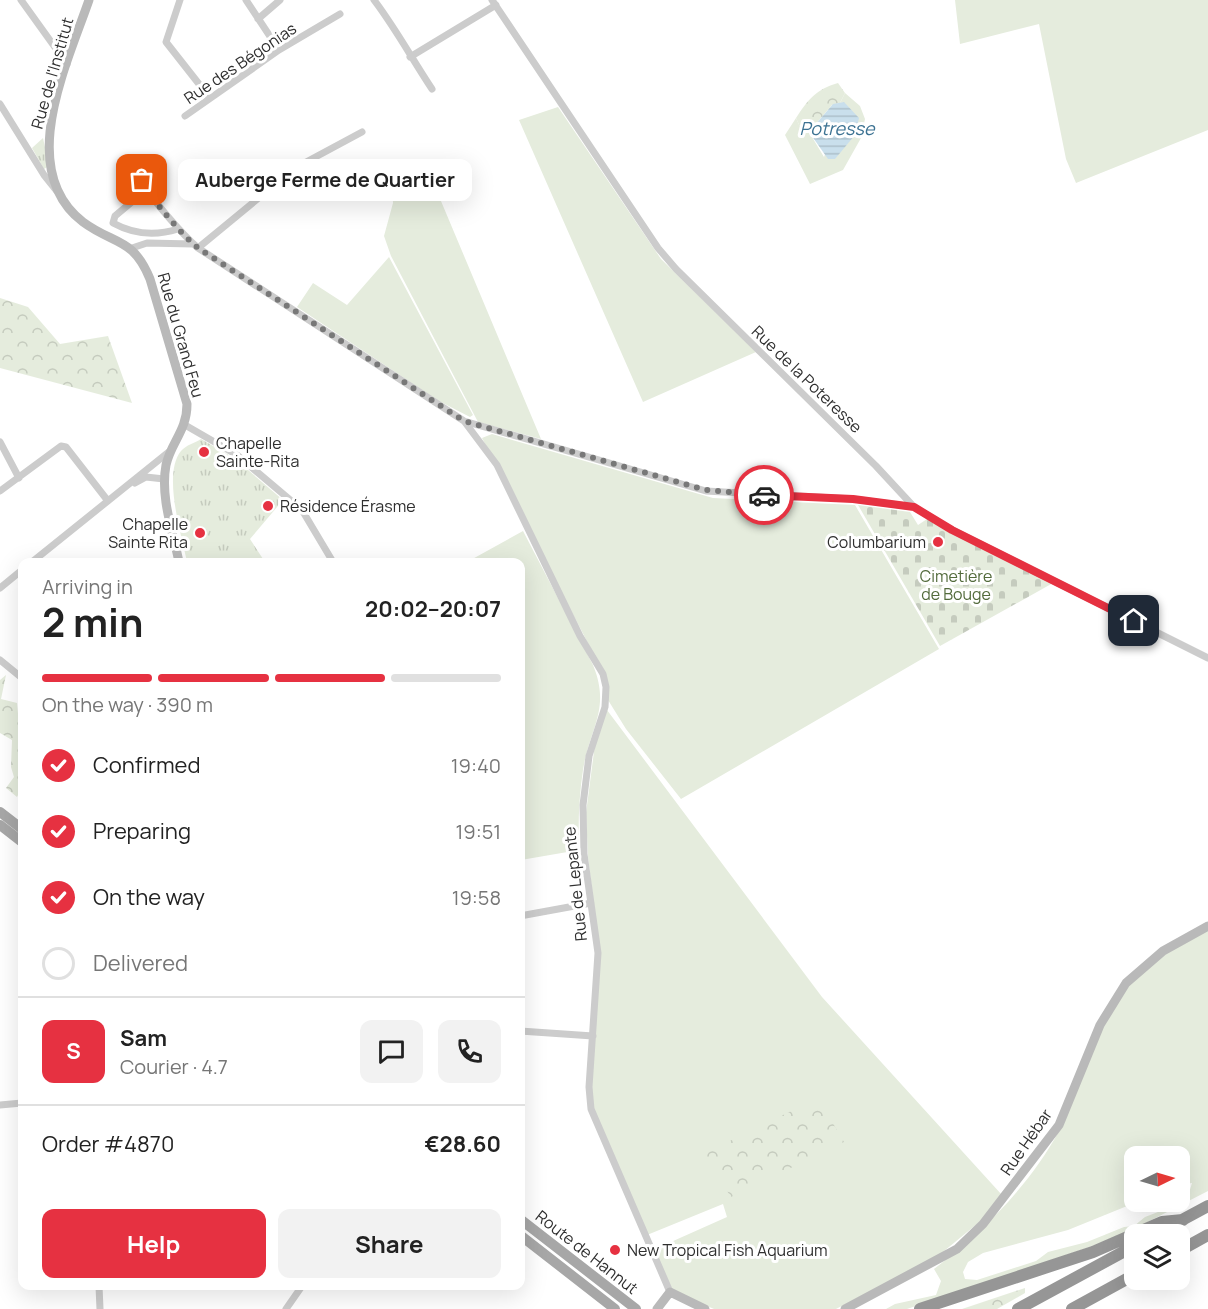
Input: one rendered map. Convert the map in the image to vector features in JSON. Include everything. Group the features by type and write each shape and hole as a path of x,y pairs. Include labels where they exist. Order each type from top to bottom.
{"highway":[{"path":"1175,1224 1208,1206"},
{"path":"920,1309 1093,1252 1162,1222 1183,1220"},
{"path":"1190,1245 1208,1235"},
{"path":"1018,1309 1124,1251"},
{"path":"1072,1309 1124,1280"}],"main road":[{"path":"0,812 18,826"},
{"path":"0,825 18,839"},
{"name":"Route de Hannut","path":"525,1223 636,1309"},
{"name":"Route de Hannut","path":"525,1238 615,1309"}],"street":[{"path":"21,0 67,64"},
{"name":"Rue de l'Institut","path":"57,190 48,137 67,64 89,0"},
{"path":"180,0 166,42 210,98"},
{"path":"246,0 279,50"},
{"path":"258,19 280,0"},
{"path":"374,0 401,36 410,57 432,89"},
{"path":"410,57 494,3"},
{"name":"Rue de la Poteresse","path":"494,3 658,248 676,270 876,466 914,507 952,530 1208,658"},
{"name":"Rue des Bégonias","path":"185,116 279,50 340,14"},
{"path":"0,104 44,175 76,216 95,231 132,248 147,243 195,246 296,168 362,132"},
{"path":"142,180 146,189 173,219 178,229 195,246 464,421 706,490 853,499 914,507"},
{"path":"146,189 115,216 113,223 125,231 162,234 178,229"},
{"name":"Rue du Grand Feu","path":"132,248 142,261 150,279 179,370 187,404 185,425 166,462 164,479 165,496 178,558"},
{"name":"Rue de Lepante","path":"464,421 482,442 497,465 580,636 603,674 607,699 590,756 583,805 584,854 598,953 589,1087 591,1109 670,1292"},
{"path":"185,425 237,455 302,510 331,558"},
{"path":"0,442 19,478"},
{"path":"0,491 61,446 66,447 108,501"},
{"path":"37,558 174,448"},
{"path":"116,495 123,494 140,479 164,479"},
{"path":"0,588 18,573"},
{"path":"0,660 18,675"},
{"path":"525,915 591,903"},
{"name":"Rue Hébar","path":"845,1309 957,1249 983,1224 1059,1125 1100,1025 1126,983 1163,951 1208,926"},
{"path":"525,1031 593,1036"},
{"path":"0,1105 18,1103"},
{"path":"99,1290 100,1309"},
{"path":"286,1309 299,1290"},
{"path":"657,1309 670,1292 705,1309"}],"green space":[{"path":"955,0 1208,0 1208,130 1076,183 1066,159 1039,24 960,44"},
{"path":"838,83 845,93 840,103 832,105 809,132 800,127 796,118 809,101 824,88"},
{"path":"845,93 860,106 865,119 861,138 843,170 810,184 785,135 796,118 800,127 809,132 824,157 844,102 840,103"},
{"path":"558,107 661,259 756,352 643,402 519,120"},
{"path":"43,138 49,166 44,169 32,148"},
{"path":"425,163 541,439 478,422 391,256 384,236 393,203 392,180"},
{"path":"317,166 327,186 323,194 315,188 305,173"},
{"path":"389,257 473,415 470,417 439,401 297,307 313,283 347,305"},
{"path":"0,298 28,307 60,344 108,336 132,403 0,368"},
{"path":"492,434 713,498 855,505 939,649 681,799 626,729 608,700 607,680 482,438"},
{"path":"201,439 234,458 283,500 250,539 262,558 186,558 175,505 173,474 181,451"},
{"name":"Cimetière de Bouge","path":"858,505 910,512 918,525 927,519 1053,583 940,646"},
{"path":"523,531 593,665 598,680 600,706 586,755 582,780 579,850 525,859 525,558 474,558"},
{"path":"6,675 1,699 17,703 17,797 6,788 14,777 11,767 12,740 0,733 0,680"},
{"path":"607,710 822,997 1002,1195 983,1219 938,1256 836,1309 714,1309 673,1291 653,1250 727,1217 723,1204 647,1235 595,1116 591,1099 600,953 588,857 586,813 595,744"},
{"path":"1208,929 1208,1191 1190,1200 1192,1183 1190,1183 1190,1146 1124,1146 1124,1207 1068,1230 983,1253 968,1262 963,1272 965,1279 977,1280 1036,1261 1048,1252 1087,1242 1124,1227 1124,1233 907,1309 886,1309 895,1304 936,1295 941,1281 934,1269 987,1224 1034,1171 1068,1113 1098,1036 1118,1000 1138,975"},
{"path":"818,1098 844,1142 731,1197 703,1154"},
{"path":"1158,1212 1167,1212 1144,1224 1136,1224 1145,1217"},
{"path":"1025,1288 1025,1293 997,1309 962,1309"}],"water":[{"name":"Potresse","path":"844,102 859,118 855,135 835,159 828,159 809,132 833,104"}],"way so far":[{"path":"142,180 146,189 173,219 178,229 198,248 464,421 706,490 764,495"}],"place":[{"name":"Auberge Ferme de Quartier","path":"142,180"},
{"name":"Chapelle Sainte-Rita","path":"204,452"},
{"name":"Résidence Érasme","path":"268,506"},
{"name":"Chapelle Sainte Rita","path":"200,533"},
{"name":"Columbarium","path":"938,542"},
{"name":"New Tropical Fish Aquarium","path":"615,1250"}],"route":[{"path":"764,495 853,499 914,507 952,530 1134,621"}]}
